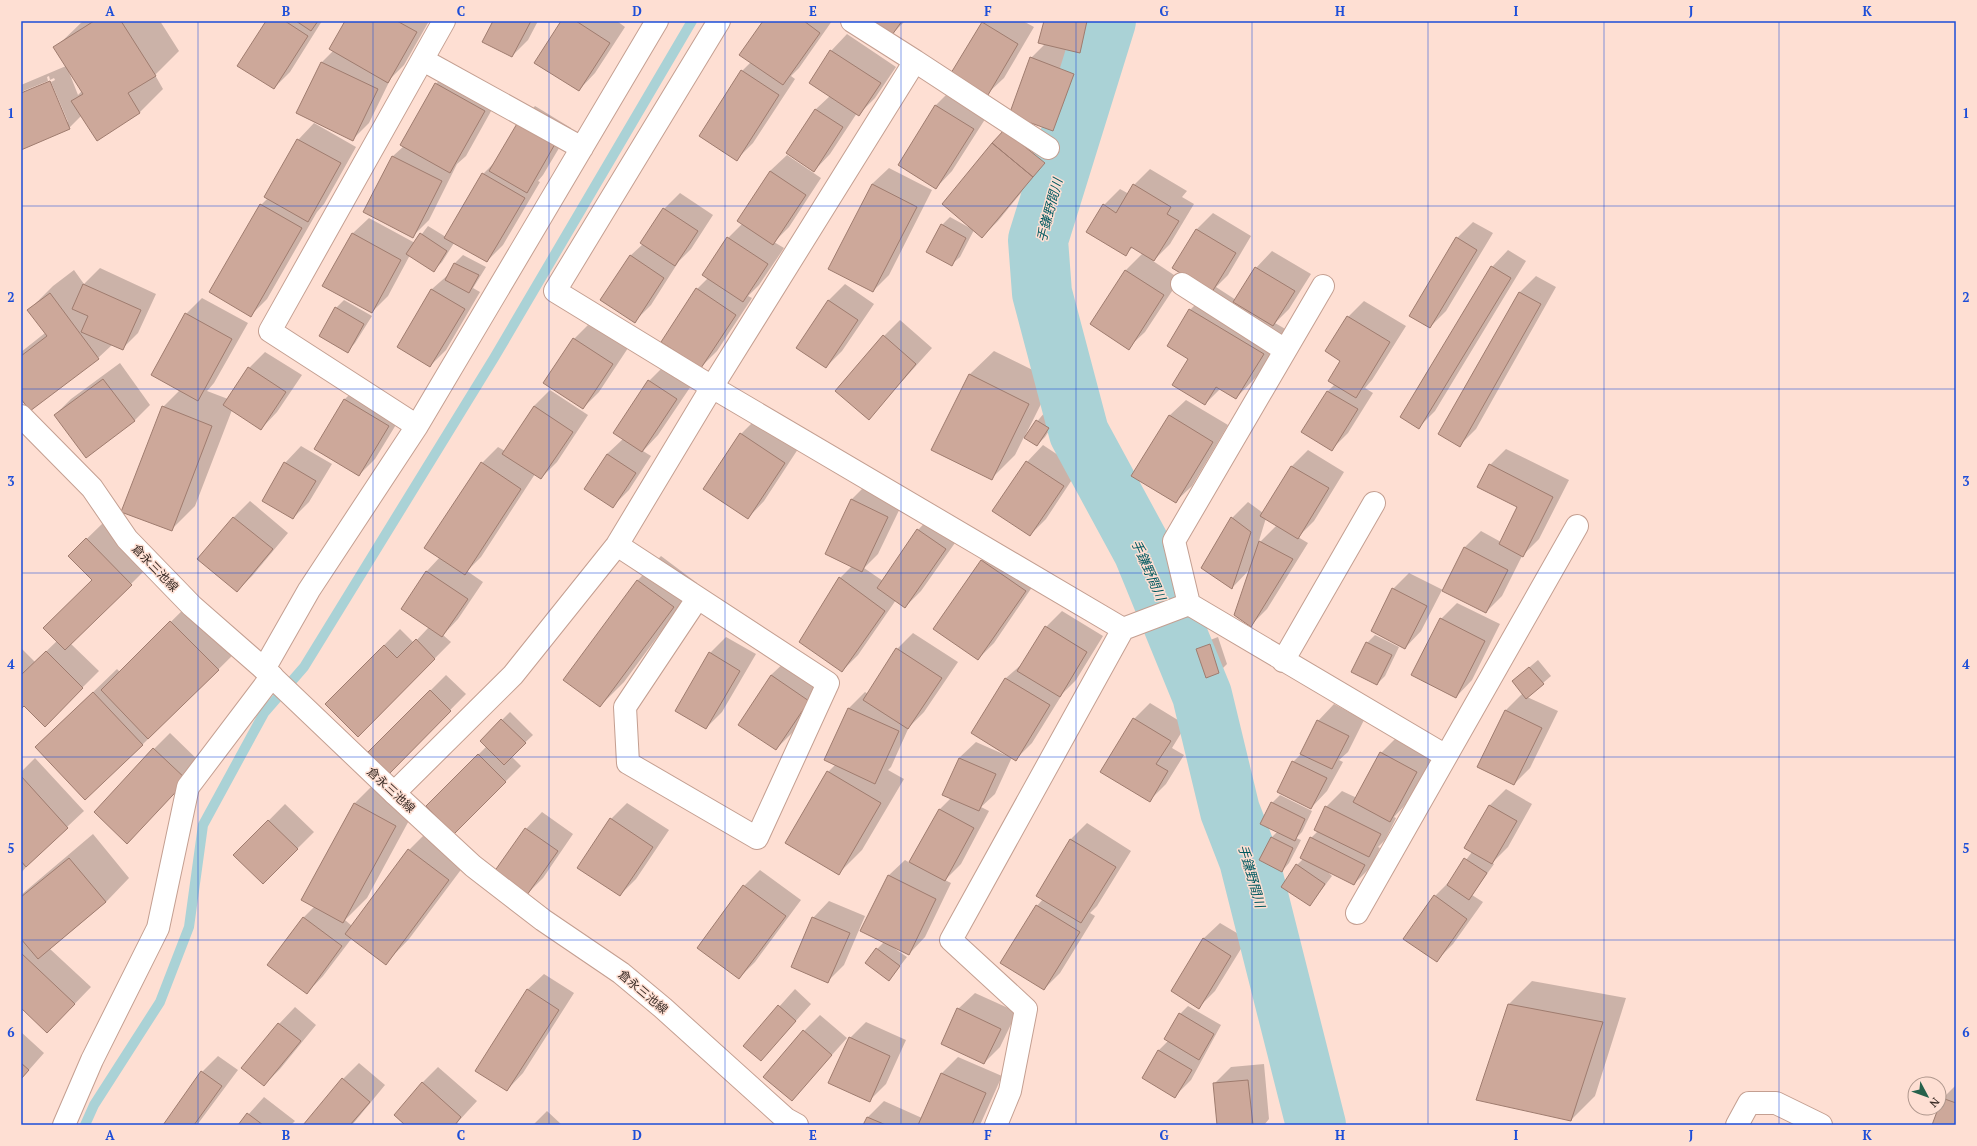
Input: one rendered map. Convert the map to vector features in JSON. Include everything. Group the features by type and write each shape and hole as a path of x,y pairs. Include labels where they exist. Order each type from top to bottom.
{"street":[{"path":"417,426 270,331 444,21"},
{"path":"64,1125 92,1060 158,928 188,788 268,673 309,590 417,426 657,21"},
{"path":"720,21 555,291 712,387 1122,629"},
{"path":"852,21 1048,148"},
{"path":"423,60 582,148"},
{"path":"394,793 513,675 617,546 712,387 915,61"},
{"path":"1182,284 1285,350"},
{"path":"1323,286 1174,541 1189,604 1282,661 1446,756"},
{"name":"倉永三池線","path":"21,416 92,488 127,539 192,606 268,673 473,866 543,920 621,973 663,1008 787,1123"},
{"path":"1282,661 1374,503"},
{"path":"1357,913 1577,526"},
{"path":"617,546 828,682 757,838 628,764 625,707 697,598"},
{"path":"996,1125 1010,1091 1026,1009 951,940 1122,629 1189,604"},
{"path":"1737,1125 1749,1103 1776,1103 1821,1125"}],"building":[{"path":"94,21 121,21 156,76 128,93 140,113 97,141 71,101 83,94 53,47"},
{"path":"266,21 285,21 308,36 274,89 237,66"},
{"path":"296,21 318,21 311,31"},
{"path":"345,21 397,21 417,32 388,83 329,49"},
{"path":"493,21 531,21 512,57 482,42"},
{"path":"561,21 576,21 610,43 579,91 534,63"},
{"path":"763,21 804,21 820,33 783,85 739,55"},
{"path":"870,21 902,21 892,35"},
{"path":"1044,21 1087,21 1080,53 1038,43"},
{"path":"982,22 1018,44 988,95 951,73"},
{"path":"830,50 881,83 859,116 809,83"},
{"path":"1030,57 1074,74 1053,131 1009,115"},
{"path":"321,62 378,89 353,141 296,113"},
{"path":"741,70 779,95 737,161 699,136"},
{"path":"50,81 70,129 21,150 21,93"},
{"path":"435,83 485,111 450,173 400,145"},
{"path":"935,105 974,129 936,189 898,165"},
{"path":"815,109 843,127 814,172 786,153"},
{"path":"518,122 555,144 527,193 489,171"},
{"path":"1004,130 1045,163 1033,177 992,143"},
{"path":"297,139 341,163 308,222 264,197"},
{"path":"992,143 1033,177 982,238 942,204"},
{"path":"392,156 442,181 413,238 363,212"},
{"path":"770,171 806,195 773,245 737,221"},
{"path":"482,173 525,198 487,262 444,238"},
{"path":"872,184 917,207 873,292 828,269"},
{"path":"1133,184 1171,207 1167,214 1179,221 1154,261 1131,247 1126,256 1086,232 1103,204 1116,213"},
{"path":"260,204 302,228 251,317 209,292"},
{"path":"663,208 698,231 675,266 640,243"},
{"path":"941,224 966,238 952,266 926,252"},
{"path":"1196,229 1236,253 1212,292 1172,268"},
{"path":"352,233 401,260 372,313 322,286"},
{"path":"420,233 447,251 434,272 406,254"},
{"path":"727,237 768,264 743,302 702,275"},
{"path":"1456,237 1477,250 1430,328 1409,316"},
{"path":"630,255 664,278 635,323 600,300"},
{"path":"454,263 479,275 469,293 445,280"},
{"path":"1491,266 1511,278 1419,429 1400,417"},
{"path":"1255,267 1295,291 1273,326 1233,302"},
{"path":"1125,270 1164,295 1129,350 1090,324"},
{"path":"83,284 141,310 123,350 81,332 88,316 72,309"},
{"path":"696,288 736,315 701,368 661,342"},
{"path":"431,289 465,309 430,367 397,347"},
{"path":"1519,292 1541,304 1460,447 1438,434"},
{"path":"50,293 99,359 30,411 21,399 21,356 47,336 27,310"},
{"path":"828,300 858,320 826,368 796,348"},
{"path":"335,307 364,324 348,353 319,336"},
{"path":"1189,309 1264,354 1236,399 1216,387 1205,405 1172,385 1188,359 1167,346"},
{"path":"185,313 232,339 198,401 151,375"},
{"path":"1347,316 1390,342 1356,398 1328,381 1340,361 1325,351"},
{"path":"883,335 916,364 869,420 835,391"},
{"path":"573,338 613,364 583,409 543,383"},
{"path":"248,367 286,392 261,430 223,405"},
{"path":"969,374 1029,404 992,480 931,450"},
{"path":"103,379 135,421 86,458 54,415"},
{"path":"648,380 677,399 642,452 613,433"},
{"path":"1327,391 1358,409 1332,451 1301,432"},
{"path":"344,399 389,426 359,476 314,449"},
{"path":"162,406 212,426 172,531 121,512"},
{"path":"534,406 573,432 541,479 502,454"},
{"path":"1169,415 1213,442 1176,503 1131,476"},
{"path":"1036,420 1049,428 1037,446 1024,438"},
{"path":"740,433 785,463 748,519 703,489"},
{"path":"607,454 636,473 613,508 584,489"},
{"path":"1026,461 1064,486 1030,536 992,511"},
{"path":"284,462 316,481 293,519 262,501"},
{"path":"481,462 521,489 465,575 424,548"},
{"path":"1489,464 1553,497 1523,557 1499,544 1517,507 1477,487"},
{"path":"1291,466 1329,488 1298,539 1260,516"},
{"path":"851,499 888,517 862,572 825,554"},
{"path":"233,517 273,549 237,592 197,559"},
{"path":"1231,517 1251,532 1232,589 1201,568"},
{"path":"917,529 946,549 905,608 877,588"},
{"path":"86,538 132,585 65,650 43,628 92,580 68,556"},
{"path":"1259,541 1293,559 1251,627 1234,615"},
{"path":"1464,547 1508,570 1486,613 1442,591"},
{"path":"981,560 1026,591 978,660 933,629"},
{"path":"426,571 468,599 442,637 401,609"},
{"path":"839,577 885,611 842,672 799,642"},
{"path":"637,580 674,607 600,707 563,680"},
{"path":"1392,588 1427,606 1405,649 1371,631"},
{"path":"1440,618 1485,641 1456,698 1411,675"},
{"path":"170,621 219,670 148,739 101,690"},
{"path":"1045,626 1087,652 1060,697 1017,671"},
{"path":"416,639 435,659 358,737 325,704 384,645 397,658"},
{"path":"1366,642 1392,655 1377,685 1351,672"},
{"path":"1210,644 1219,673 1206,678 1196,649"},
{"path":"896,648 942,678 908,729 863,700"},
{"path":"46,651 83,688 45,727 24,706 21,709 21,675"},
{"path":"709,652 740,671 706,729 675,711"},
{"path":"1529,667 1544,684 1526,699 1512,681"},
{"path":"771,675 809,701 776,750 738,725"},
{"path":"1005,678 1050,705 1016,761 971,733"},
{"path":"430,690 451,711 389,774 368,752"},
{"path":"93,692 143,745 85,800 35,747"},
{"path":"848,708 899,731 875,784 824,760"},
{"path":"1505,710 1542,728 1514,785 1477,767"},
{"path":"1133,718 1171,741 1156,764 1168,771 1150,802 1100,772"},
{"path":"501,719 526,743 504,765 480,741"},
{"path":"1317,720 1349,736 1332,769 1300,754"},
{"path":"153,748 187,780 127,844 94,812"},
{"path":"1380,752 1417,772 1390,822 1353,802"},
{"path":"478,754 506,782 454,834 426,806"},
{"path":"959,758 996,774 979,811 942,795"},
{"path":"1292,761 1327,778 1311,809 1277,792"},
{"path":"827,771 881,803 839,875 785,843"},
{"path":"21,776 68,828 26,867 21,861"},
{"path":"1271,802 1305,819 1295,841 1260,824"},
{"path":"354,803 396,826 343,923 301,900"},
{"path":"1489,805 1517,821 1492,864 1464,848"},
{"path":"1325,806 1381,834 1369,857 1314,830"},
{"path":"939,809 974,828 945,881 909,862"},
{"path":"610,818 653,847 620,896 577,868"},
{"path":"268,820 298,849 263,884 233,855"},
{"path":"525,828 558,851 527,895 494,872"},
{"path":"1271,837 1293,848 1282,872 1259,860"},
{"path":"1310,837 1365,865 1354,885 1300,858"},
{"path":"1070,839 1116,867 1081,923 1036,896"},
{"path":"408,849 449,880 386,965 345,934"},
{"path":"69,858 106,902 38,959 21,939 21,897"},
{"path":"1464,858 1487,873 1469,900 1447,885"},
{"path":"1296,864 1325,884 1310,906 1281,887"},
{"path":"888,875 936,899 909,955 860,931"},
{"path":"743,885 786,916 739,979 697,948"},
{"path":"1434,895 1467,919 1437,962 1403,939"},
{"path":"1036,905 1080,932 1044,990 1000,963"},
{"path":"303,917 342,946 307,994 267,965"},
{"path":"812,917 850,933 828,983 791,967"},
{"path":"1203,938 1231,956 1199,1009 1171,991"},
{"path":"876,948 900,966 889,981 865,963"},
{"path":"21,953 75,1004 47,1033 21,1008"},
{"path":"527,989 559,1010 507,1091 475,1071"},
{"path":"1508,1004 1603,1022 1571,1121 1476,1100"},
{"path":"778,1005 796,1021 761,1061 743,1046"},
{"path":"957,1008 1001,1029 984,1064 941,1044"},
{"path":"1179,1013 1214,1034 1199,1060 1164,1039"},
{"path":"278,1023 301,1041 264,1086 241,1068"},
{"path":"803,1030 832,1055 792,1101 763,1077"},
{"path":"849,1037 890,1056 870,1102 828,1083"},
{"path":"1158,1050 1192,1070 1175,1098 1142,1078"},
{"path":"21,1063 29,1070 21,1079"},
{"path":"201,1071 222,1086 194,1125 163,1125"},
{"path":"941,1073 986,1093 972,1125 918,1125"},
{"path":"342,1078 370,1102 350,1125 303,1125"},
{"path":"1248,1080 1253,1125 1217,1125 1213,1083"},
{"path":"422,1082 461,1117 455,1125 405,1125 394,1115"},
{"path":"1947,1100 1956,1103 1956,1125 1932,1125 1935,1116 1947,1116"},
{"path":"247,1113 263,1125 238,1125"},
{"path":"867,1117 886,1125 863,1125"}],"waterway":[{"path":"85,1125 94,1105 160,1002 189,927 203,825 264,713 304,667 494,358 692,21"},
{"name":"手鎌野間川","path":"1106,21 1038,240 1042,293 1079,433 1143,551 1202,695 1230,811 1249,860 1316,1125"}]}
